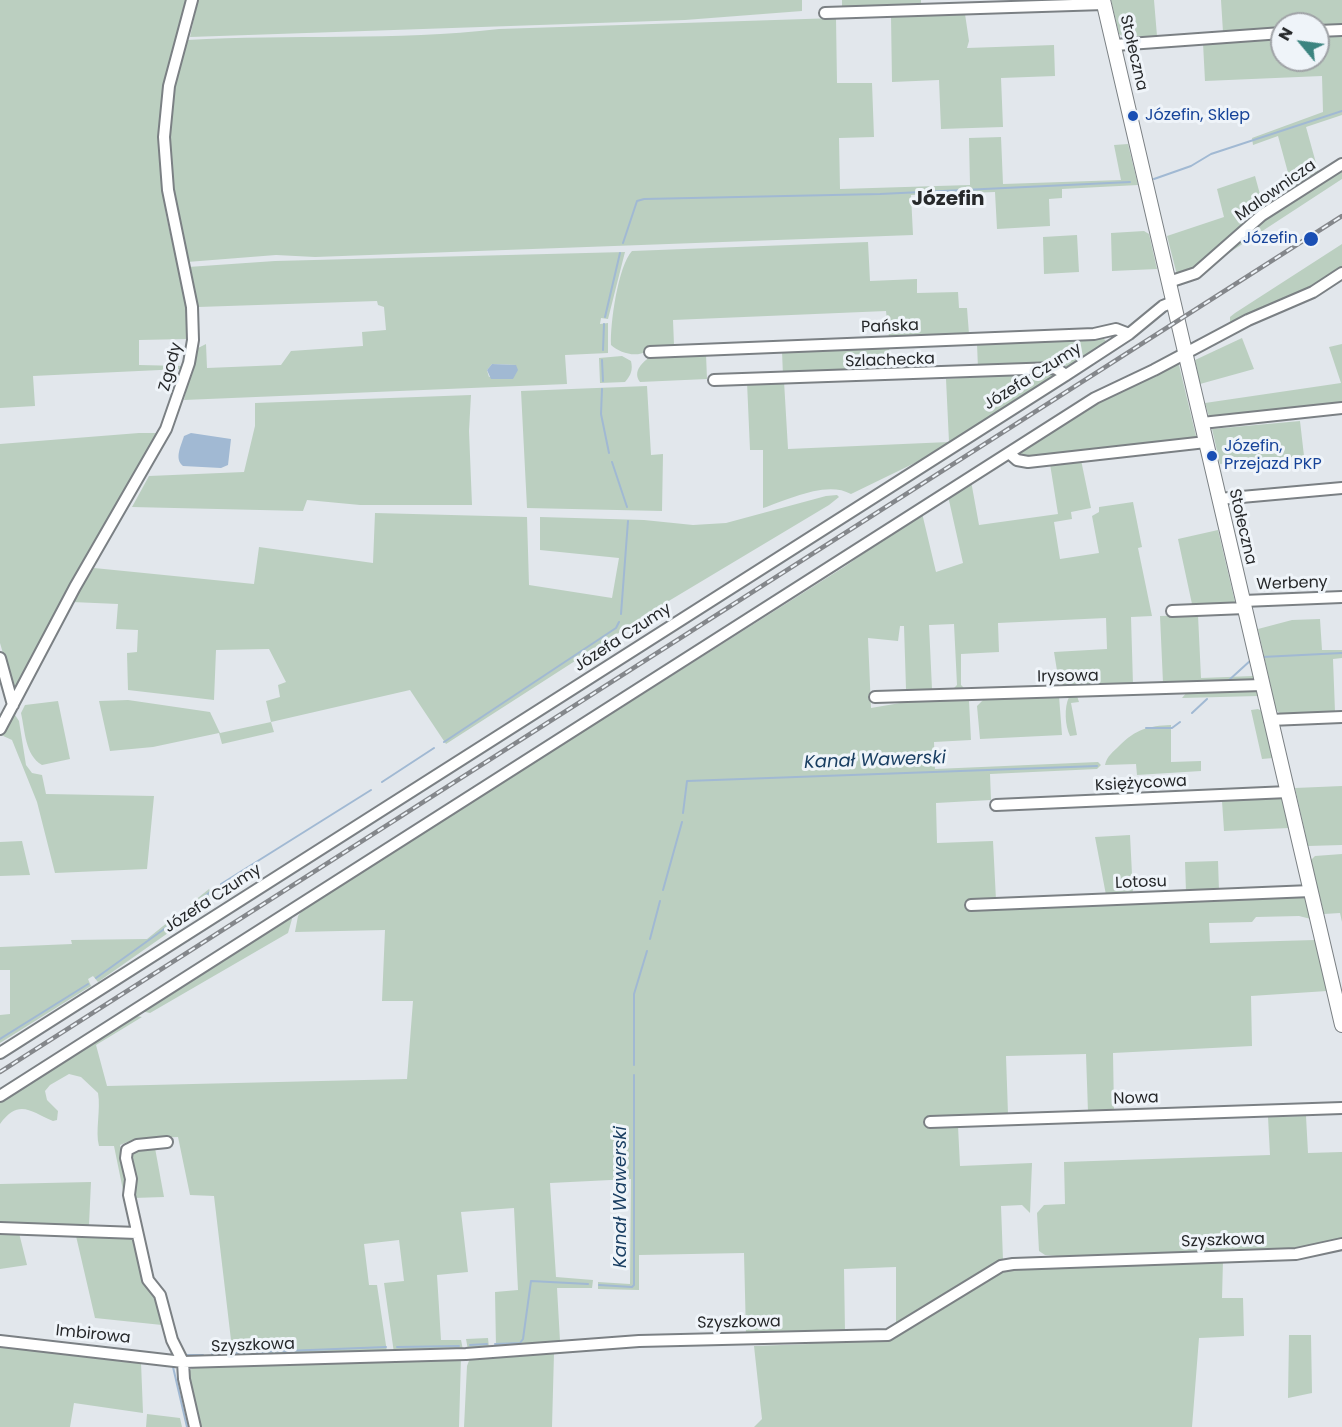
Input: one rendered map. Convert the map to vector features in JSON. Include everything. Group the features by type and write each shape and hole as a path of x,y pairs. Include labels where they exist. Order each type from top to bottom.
{"street":[{"name":"Zgody","path":"0,729 75,587 166,429 189,363 194,340 192,307 168,190 164,137 169,86 192,0"},
{"path":"825,13 1104,2"},
{"name":"Stołeczna","path":"1104,2 1342,1025"},
{"path":"1115,45 1270,34"},
{"name":"Malownicza","path":"1169,282 1196,273 1266,212 1342,164"},
{"path":"0,1096 539,750 1095,398 1248,320 1304,296 1342,273"},
{"name":"Józefa Czumy","path":"0,1053 1066,375 1129,334 1162,306 1173,302"},
{"name":"Pańska","path":"650,352 1094,334 1116,329 1129,334"},
{"name":"Szlachecka","path":"714,380 1055,368 1066,375"},
{"path":"1202,423 1342,408"},
{"path":"1009,453 1017,460 1028,462 1206,442"},
{"path":"1219,499 1342,488"},
{"name":"Werbeny","path":"1172,611 1342,597"},
{"path":"0,658 13,705"},
{"name":"Irysowa","path":"875,697 1262,685"},
{"path":"1270,720 1342,717"},
{"name":"Księżycowa","path":"996,805 1288,792"},
{"name":"Lotosu","path":"971,904 1311,891"},
{"name":"Nowa","path":"930,1122 1342,1108"},
{"path":"167,1142 130,1148 126,1155 131,1179 129,1195 148,1280 160,1295 172,1340 183,1362 184,1379 195,1427"},
{"path":"0,1228 136,1233"},
{"name":"Szyszkowa","path":"183,1362 456,1354 639,1341 888,1335 1001,1266 1296,1254 1342,1244"},
{"name":"Imbirowa","path":"0,1341 183,1362"}],"green space":[{"path":"0,0 189,0 161,106 160,152 166,215 187,308 187,339 139,340 139,365 182,366 181,369 33,376 35,406 0,408"},
{"path":"198,0 802,0 802,11 685,20 190,37"},
{"path":"842,0 921,0 921,7 842,9"},
{"path":"1111,0 1154,0 1157,36 1124,37 1119,34"},
{"path":"1221,0 1342,0 1342,24 1330,24 1330,12 1270,12 1270,29 1223,32"},
{"path":"965,14 969,41 967,48 1054,45 1055,76 1001,78 1003,127 941,129 939,80 892,82 891,16"},
{"path":"836,18 837,83 872,83 874,137 839,138 840,189 970,185 969,138 1001,137 1003,184 1121,180 1114,145 1128,144 1138,185 1062,189 1062,198 1049,199 1050,226 997,229 995,192 911,195 913,235 315,257 276,255 187,262 173,185 170,127 174,90 187,40 421,35 499,29"},
{"path":"1342,34 1342,115 1306,127 1319,174 1293,191 1278,136 1253,145 1252,138 1323,112 1322,76 1205,81 1203,43 1270,39 1270,72 1330,72 1330,35"},
{"path":"1342,169 1342,179 1221,258 1262,219"},
{"path":"1255,176 1264,209 1194,268 1177,275 1167,236 1224,217 1217,189"},
{"path":"1144,231 1149,234 1157,269 1112,271 1111,233"},
{"path":"1077,235 1079,272 1044,274 1043,237"},
{"path":"868,242 870,281 917,279 917,293 958,292 959,308 967,308 969,334 889,337 886,311 673,320 674,345 647,346 647,351 633,354 623,352 611,345 619,282 627,258 632,251"},
{"path":"1342,244 1342,268 1299,295 1230,326 1230,317 1235,313"},
{"path":"625,252 608,319 601,318 600,324 608,323 608,353 565,355 567,384 184,400 196,349 206,344 207,368 281,365 291,351 363,346 362,332 386,330 384,307 378,305 377,301 198,307 188,267 275,261","holes":["492,364 516,365 489,377 487,370"]},
{"path":"1102,337 1107,342 1068,366 978,368 977,344"},
{"path":"1242,338 1254,369 1200,384 1195,360"},
{"path":"1342,344 1342,403 1209,417 1205,403 1341,383 1329,347"},
{"path":"889,347 891,372 783,376 782,351"},
{"path":"706,354 707,379 640,382 638,378 640,367 651,356"},
{"path":"622,356 632,364 631,372 625,382 600,383 599,358"},
{"path":"1173,364 1179,365 1197,440 1019,459 1019,452 1106,395"},
{"path":"1050,372 1055,375 923,459 851,494 841,490 819,490 763,508 763,450 750,450 747,382 784,381 788,449 949,442 946,379"},
{"path":"647,386 651,455 663,454 662,511 527,508 521,391"},
{"path":"471,395 469,431 472,505 360,505 307,500 303,511 132,507 149,476 244,472 255,426 255,403"},
{"path":"1300,421 1304,456 1220,464 1212,429"},
{"path":"161,433 17,687 13,688 0,643 0,444"},
{"path":"1081,460 1091,508 1071,512 1072,519 1054,522 1060,559 1099,553 1092,516 1099,512 1099,507 1133,502 1142,547 1138,548 1152,616 1131,617 1133,685 1062,687 1059,683 1054,652 1107,649 1106,618 998,623 999,652 961,654 961,685 964,688 954,688 957,685 954,624 929,625 932,689 906,689 904,626 900,626 898,641 868,638 871,708 906,702 964,698 969,701 971,740 934,742 935,769 1098,762 1101,765 1097,769 990,774 991,800 936,803 937,843 993,841 996,900 967,901 967,908 1175,901 1185,903 1202,898 1304,894 1311,919 1299,916 1256,917 1252,922 1209,923 1210,943 1315,940 1327,991 1251,996 1252,1046 1113,1053 1114,1111 1088,1112 1086,1054 1006,1056 1008,1114 929,1116 929,1126 958,1126 960,1166 1032,1163 1030,1213 1022,1205 1001,1206 1003,1260 896,1325 896,1267 844,1269 845,1332 746,1334 744,1253 639,1255 639,1290 598,1289 598,1282 630,1284 631,1179 550,1183 556,1277 593,1280 592,1288 557,1288 560,1341 496,1347 495,1292 518,1290 514,1208 461,1212 468,1272 437,1275 441,1340 461,1340 463,1350 394,1353 384,1283 404,1281 399,1240 364,1244 369,1285 377,1285 387,1352 233,1357 214,1196 190,1195 178,1137 135,1139 120,1145 126,1168 126,1205 114,1146 99,1146 98,1093 81,1077 69,1074 50,1085 45,1091 47,1100 58,1111 57,1120 53,1121 32,1111 19,1109 13,1111 0,1124 0,1103 137,1016 142,1017 96,1045 107,1086 407,1079 413,1001 382,1001 385,930 295,932 298,916 304,908 431,828 536,754 540,759 844,567 922,513 936,572 963,563 948,496 971,481 979,525 1058,514 1050,464"},
{"path":"837,495 839,497 662,605 446,744 410,690 271,722 266,701 280,697 278,685 286,682 269,649 216,650 214,700 128,690 127,653 137,652 138,630 116,629 118,604 72,602 94,568 254,584 259,547 373,563 375,513 527,517 529,585 612,598 619,558 540,550 540,517 644,520 693,525 726,523 826,496"},
{"path":"1218,530 1235,602 1192,604 1178,539"},
{"path":"1198,615 1201,678 1253,676 1255,680 1163,683 1160,616"},
{"path":"1320,619 1322,650 1342,650 1342,658 1333,659 1335,712 1281,714 1276,710 1258,629 1292,620"},
{"path":"1256,688 1258,696 1182,698 1187,692"},
{"path":"1059,696 1062,735 980,739 977,706 984,699"},
{"path":"1077,696 1079,702 1071,703 1077,735 1070,736 1066,722 1066,706 1069,697"},
{"path":"128,700 210,712 220,733 271,722 274,732 222,744 219,733 153,747 110,751 99,701"},
{"path":"58,701 70,759 42,765 36,761 29,749 21,713 25,705"},
{"path":"1251,710 1262,711 1273,758 1262,759"},
{"path":"15,715 19,721 26,765 32,773 42,775 46,794 154,796 147,869 55,873 37,802 12,740 1,735 10,716"},
{"path":"1171,725 1171,762 1201,761 1201,771 1137,775 1136,764 1105,765 1112,752 1137,732 1156,726"},
{"path":"1342,786 1342,845 1308,846 1295,788"},
{"path":"1283,798 1289,828 1224,831 1222,801"},
{"path":"1130,835 1133,894 1106,895 1095,837"},
{"path":"22,841 30,875 0,876 0,842"},
{"path":"1342,854 1342,922 1340,913 1324,914 1311,860 1315,856"},
{"path":"1218,861 1219,891 1186,892 1185,862"},
{"path":"209,889 213,897 168,933 98,982 93,976 88,979 91,986 0,1043 0,1015 10,1014 10,970 0,970 0,947 72,944 71,940 147,939"},
{"path":"290,914 292,919 288,933 150,1013 141,1011"},
{"path":"1306,1116 1308,1153 1342,1152 1342,1240 1300,1250 1068,1257 1045,1255 1039,1251 1037,1213 1044,1205 1065,1204 1064,1162 1270,1155 1268,1117"},
{"path":"137,1148 155,1148 164,1197 133,1198 131,1156"},
{"path":"91,1182 89,1225 0,1222 0,1184"},
{"path":"0,1233 19,1233 27,1265 0,1269"},
{"path":"76,1236 134,1238 156,1299 162,1325 95,1318"},
{"path":"1223,1260 1222,1298 1243,1298 1244,1336 1199,1338 1192,1427 754,1427 762,1419 754,1346 809,1344 811,1339 888,1338 1006,1266"},
{"path":"1289,1335 1311,1335 1312,1393 1288,1398"},
{"path":"488,1338 489,1348 468,1350 466,1339"},
{"path":"0,1347 141,1362 143,1413 74,1403 70,1427 0,1427"},
{"path":"554,1353 552,1427 464,1427 467,1366 470,1358"},
{"path":"461,1357 459,1427 200,1427 187,1375 192,1368"},
{"path":"147,1414 180,1418 182,1427 146,1427"}],"water":[{"path":"492,364 516,365 518,370 513,379 491,379 487,370"},
{"path":"191,433 231,439 228,465 221,468 183,466 179,460 179,452 184,436"}],"waterway":[{"path":"1154,179 1191,166 1211,154 1342,111"},
{"path":"623,243 637,201 644,199 880,194 1130,182"},
{"path":"605,317 620,253"},
{"path":"603,350 604,324"},
{"path":"602,360 603,381"},
{"path":"602,389 601,414 609,453"},
{"path":"612,462 627,507"},
{"path":"621,614 628,521"},
{"path":"444,742 616,628 619,622"},
{"name":"Kanał Wawerski","path":"1262,657 1342,653"},
{"name":"Kanał Wawerski","path":"1228,681 1251,660"},
{"name":"Kanał Wawerski","path":"1192,713 1207,699"},
{"name":"Kanał Wawerski","path":"1146,728 1172,728 1180,722"},
{"path":"382,782 434,748"},
{"name":"Kanał Wawerski","path":"683,813 687,781 1097,766"},
{"path":"221,884 371,790"},
{"name":"Kanał Wawerski","path":"663,890 682,822"},
{"path":"96,978 167,927 210,892"},
{"name":"Kanał Wawerski","path":"650,939 660,901"},
{"name":"Kanał Wawerski","path":"634,1065 634,994 647,951"},
{"path":"0,1039 88,984"},
{"name":"Kanał Wawerski","path":"599,1285 632,1287 634,1285 634,1075"},
{"name":"Kanał Wawerski","path":"495,1344 520,1343 523,1339 531,1281 588,1284"},
{"name":"Kanał Wawerski","path":"470,1345 487,1344"},
{"name":"Kanał Wawerski","path":"397,1347 459,1346"},
{"name":"Kanał Wawerski","path":"235,1353 386,1347"},
{"name":"Kanał Wawerski","path":"212,1354 224,1353"},
{"name":"Kanał Wawerski","path":"186,1355 203,1355"},
{"name":"Kanał Wawerski","path":"173,1367 187,1427"}],"railway":[{"path":"0,1072 1342,216"}],"place":[{"name":"Józefin, Sklep","path":"1133,116"},
{"name":"Józefin","path":"1311,239"},
{"name":"Józefin, Przejazd PKP","path":"1212,456"}],"district":[{"name":"Józefin","path":"948,200"}]}
